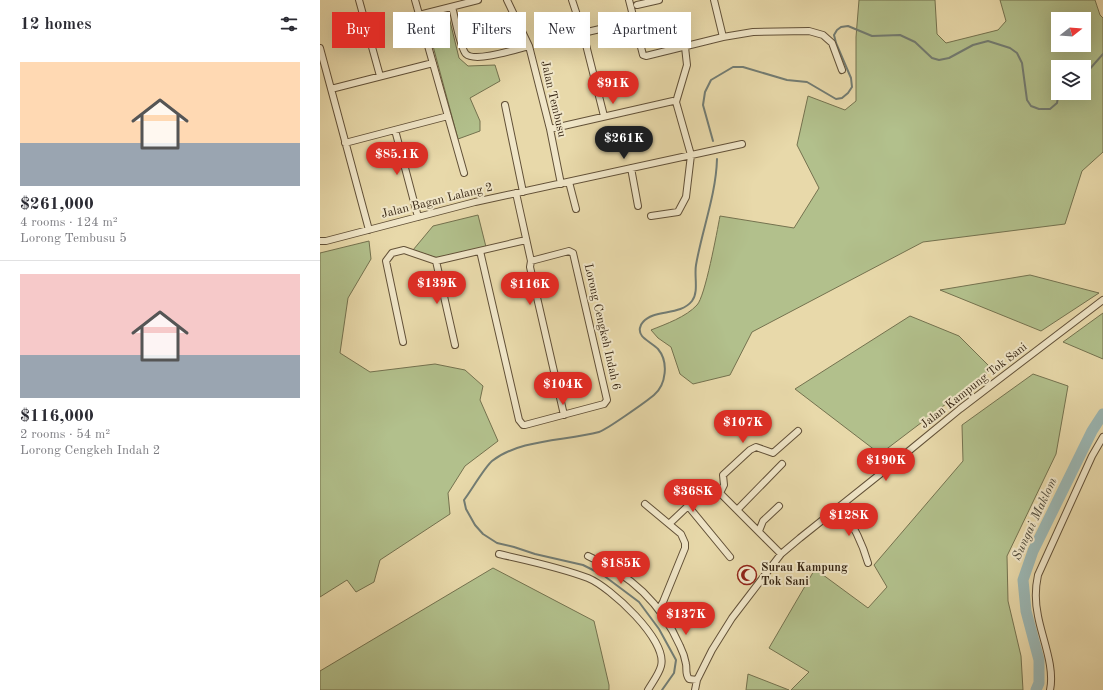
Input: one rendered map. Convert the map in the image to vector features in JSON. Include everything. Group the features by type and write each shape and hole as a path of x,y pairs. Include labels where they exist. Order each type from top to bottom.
{"street":[{"path":"359,0 380,76"},
{"path":"415,0 418,12"},
{"path":"431,12 478,0"},
{"name":"Jalan Tembusu","path":"507,0 530,46 550,128 561,184"},
{"path":"572,0 576,12"},
{"path":"629,0 632,12"},
{"path":"637,5 658,0"},
{"path":"714,0 723,37"},
{"path":"452,7 461,42 465,53 469,56 480,58 530,46"},
{"path":"691,45 723,37 752,32 809,31 823,35 832,44 842,70"},
{"path":"320,48 369,230"},
{"path":"429,48 464,174"},
{"path":"587,48 604,116"},
{"path":"641,48 643,55 646,56 681,48"},
{"path":"652,216 678,212 686,197 691,155 676,102 687,66 685,48"},
{"path":"331,89 433,63"},
{"path":"550,128 673,101 676,102"},
{"path":"505,105 523,192"},
{"path":"345,143 448,116"},
{"path":"395,130 418,217"},
{"name":"Jalan Bagan Lalang 2","path":"320,241 326,241 516,193 742,144"},
{"path":"631,168 638,206"},
{"path":"570,182 576,208"},
{"path":"480,251 519,420 523,425 528,425 564,415 530,267 531,261 516,193"},
{"path":"403,342 386,260 392,253 404,250 436,261 526,240"},
{"name":"Lorong Cengkeh Indah 6","path":"531,261 569,252 573,253 607,394 606,402 564,415"},
{"path":"436,261 455,346"},
{"name":"Jalan Kampung Tok Sani","path":"695,690 697,680 706,660 732,618 781,554 960,409 1103,300"},
{"path":"720,493 724,485 723,475 750,450 756,448 773,453 798,431"},
{"path":"1050,690 1049,662 1038,616 1035,592 1038,575 1092,456 1103,437"},
{"path":"737,510 782,464"},
{"path":"669,524 707,488 711,486 720,493 781,554"},
{"path":"645,504 681,534 685,543 685,548 659,609"},
{"path":"688,506 730,557"},
{"path":"759,531 763,521 779,506"},
{"path":"840,506 852,522 868,563"},
{"path":"499,554 554,567 589,579 599,585 633,612 659,647 661,657 661,666 648,690"},
{"path":"588,556 618,572 648,596 659,609 675,635 682,650 686,664 686,675 689,679 697,680"}],"green space":[{"path":"859,0 935,0 937,34 946,43 998,30 1006,21 1000,0 1095,0 1100,15 1103,18 1103,152 1082,171 1065,224 923,242 752,332 730,375 693,384 680,374 671,347 658,338 651,330 682,317 697,305 704,290 720,216 794,228 819,188 797,145 808,96 845,110 856,101 856,37"},
{"path":"450,21 459,58 468,66 495,65 500,81 470,98 480,121 480,131 458,139 434,48 450,48"},
{"path":"478,215 486,247 437,258 413,250 433,226"},
{"path":"369,241 371,259 348,298 340,353 370,372 435,364 465,370 483,386 480,400 498,441 465,466 448,493 450,514 380,560 374,582 356,592 347,580 320,597 320,253"},
{"path":"1030,275 1099,293 1041,331 940,290"},
{"path":"1103,313 1103,359 1063,342"},
{"path":"910,316 959,336 992,369 880,454 795,389"},
{"path":"1033,374 1068,386 1056,454 1007,556 1008,601 1021,656 1023,690 791,690 809,672 769,648 815,569 868,608 887,587 874,565 963,461 962,425"},
{"path":"493,568 594,621 609,690 320,690 320,671"},
{"path":"748,674 789,690 746,690"}],"waterway":[{"path":"713,141 703,105 705,92 711,80 733,67 743,67 787,80 807,82 836,99 842,98 848,93 852,87 851,78 834,35 841,27 848,26 872,36 900,35 915,42 932,58 939,60 949,58 973,45 988,41 1010,48 1017,53 1022,63 1027,100 1031,106 1039,109 1050,109 1057,103 1058,100"},
{"path":"1091,68 1103,54"},
{"path":"662,690 674,673 676,660 659,629 639,602 603,575 583,565 535,554 497,543 483,534 475,525 466,509 464,500 489,464 503,454 516,448 529,445 599,432 635,409 658,391 665,373 664,360 658,349 642,336 640,326 648,318 654,315 674,311 687,306 694,297 696,289 696,265 714,186 717,159"},
{"name":"Sungai Maklom","path":"1036,690 1039,683 1039,660 1026,611 1023,580 1033,551 1092,431 1103,414"}],"place":[{"name":"Surau Kampung Tok Sani","path":"747,575"}]}
